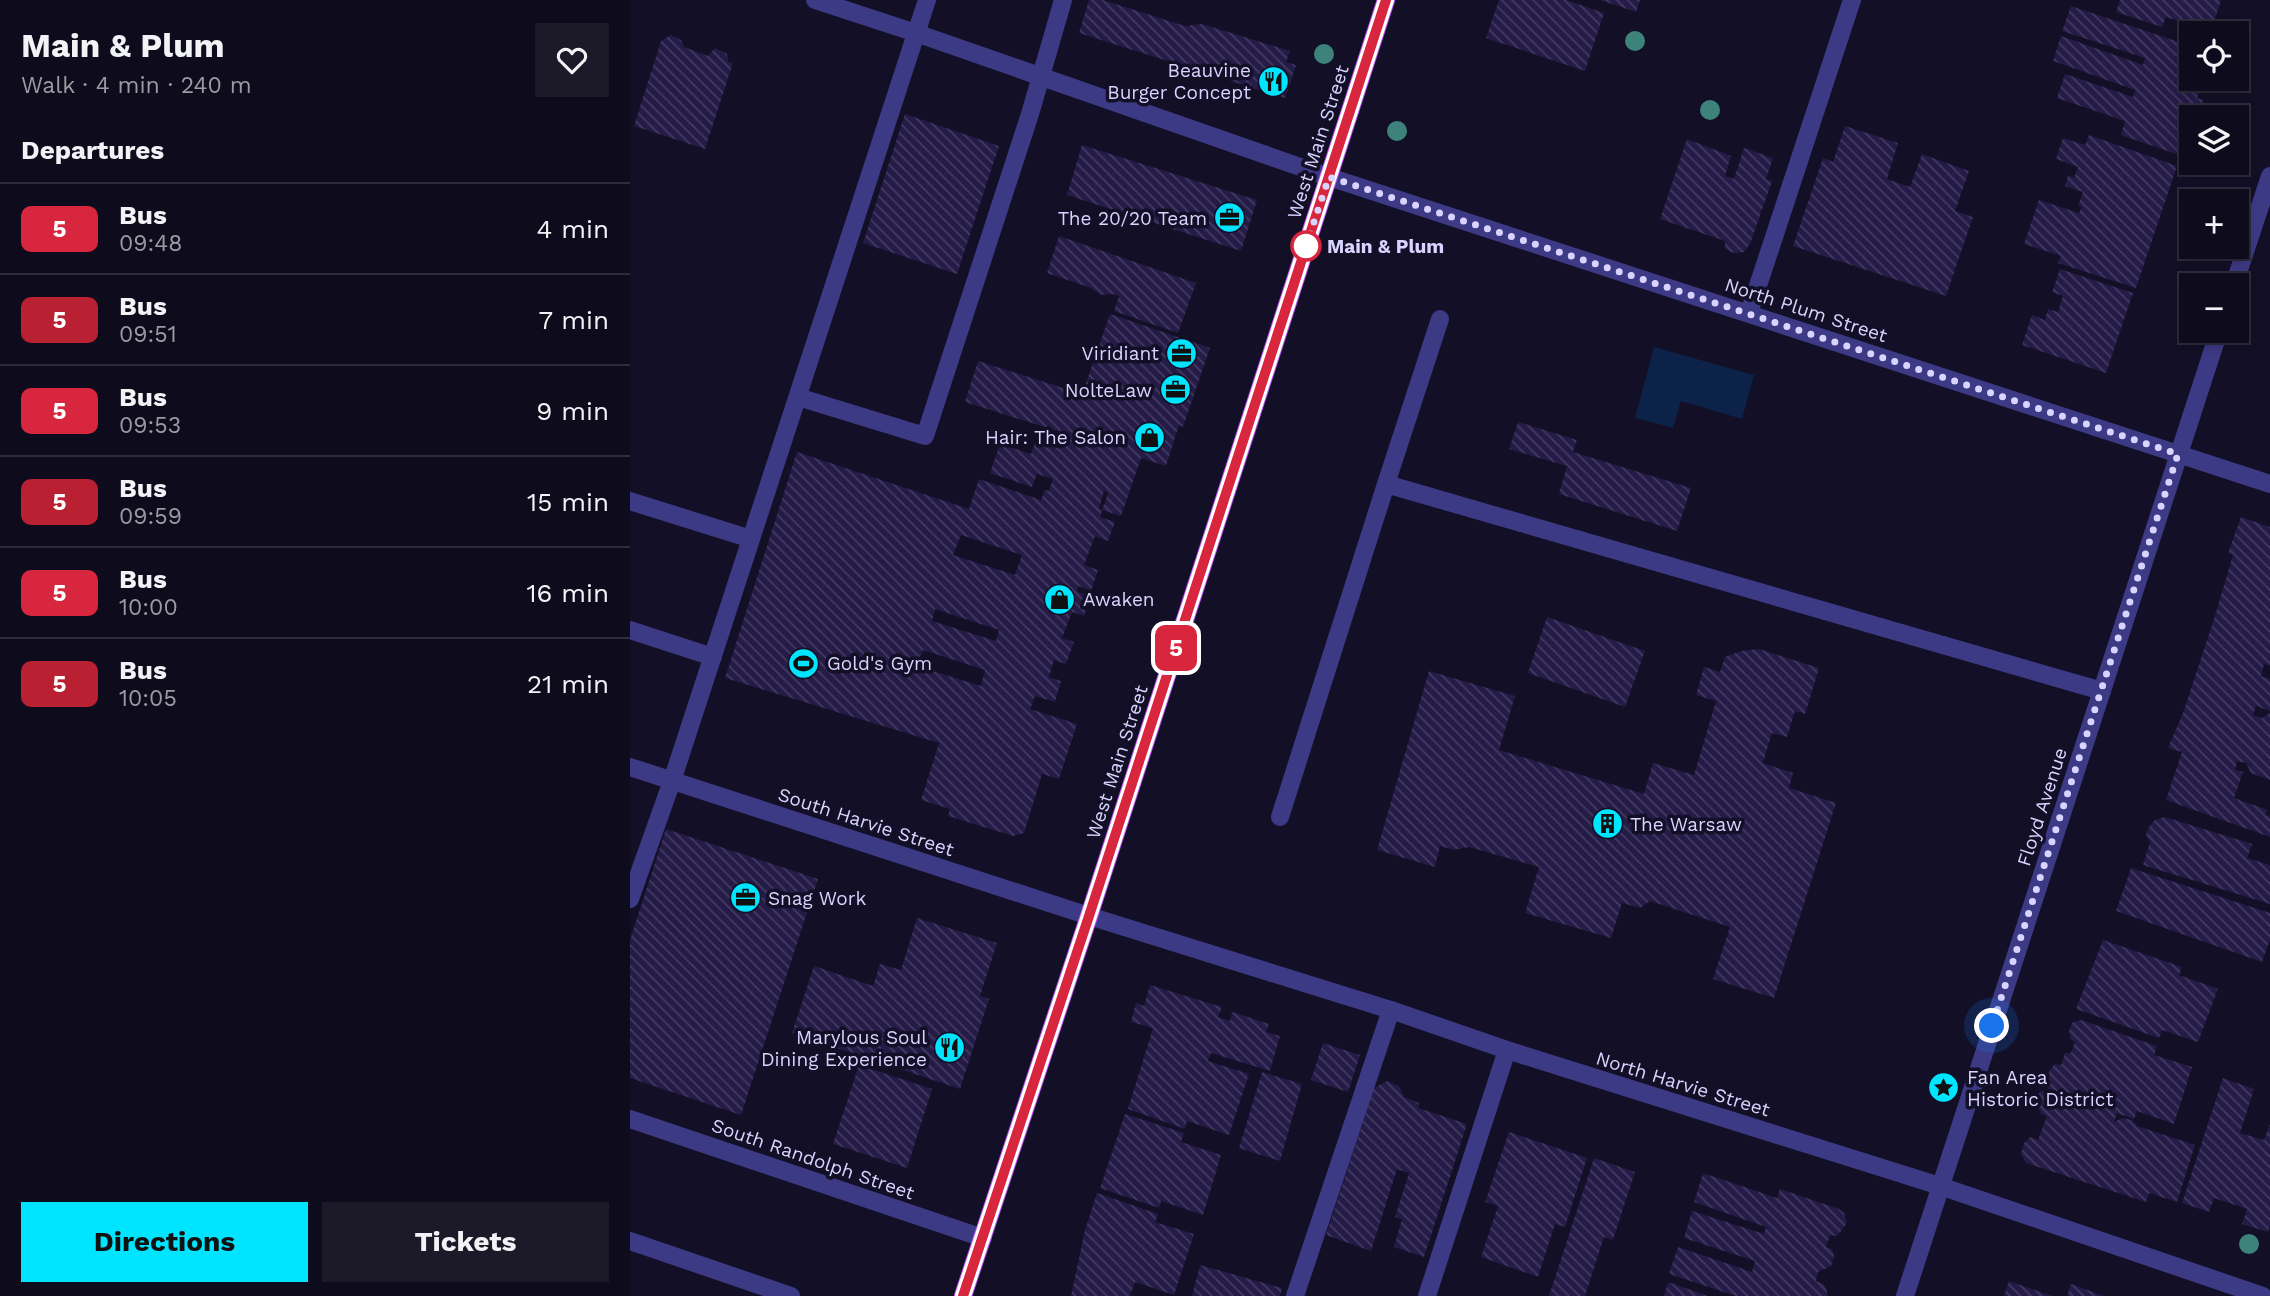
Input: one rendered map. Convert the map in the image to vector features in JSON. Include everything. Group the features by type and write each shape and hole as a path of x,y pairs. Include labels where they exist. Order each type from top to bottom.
{"main road":[{"name":"West Main Street","path":"963,1296 1386,0"}],"street":[{"name":"North Plum Street","path":"815,0 1329,177 2270,484"},
{"path":"630,899 713,657 927,0"},
{"path":"797,397 925,436 1041,77 1063,0"},
{"path":"1749,313 1852,0"},
{"path":"2238,273 2270,176"},
{"path":"1280,817 1440,320"},
{"name":"Floyd Avenue","path":"1905,1296 2215,343"},
{"path":"1386,484 2102,691"},
{"path":"630,501 751,540"},
{"path":"630,630 713,657"},
{"name":"South Harvie Street","path":"630,767 1089,916"},
{"name":"North Harvie Street","path":"1089,916 1940,1186 2263,1296"},
{"path":"1295,1296 1391,1010"},
{"path":"1427,1296 1507,1050"},
{"name":"South Randolph Street","path":"630,1119 983,1238"},
{"path":"630,1241 791,1296"}],"water":[{"path":"1654,347 1754,375 1742,419 1681,401 1673,428 1635,418"}],"building":[{"path":"1089,0 1103,0 1185,26 1202,24 1290,51 1286,62 1296,65 1285,98 1079,33"},
{"path":"1499,0 1566,0 1604,13 1585,71 1486,38"},
{"path":"1600,0 1640,0 1636,12"},
{"path":"2120,0 2221,0 2214,21 2179,21 2166,17 2162,27 2116,12"},
{"path":"2071,6 2179,42 2179,91 2200,91 2197,98 2203,100 2202,105 2179,105 2179,155 2121,135 2125,121 2057,98 2065,74 2133,97 2135,90 2053,61 2061,36 2143,65 2145,58 2062,31"},
{"path":"671,35 681,40 684,47 708,56 715,48 727,54 728,62 733,63 705,149 634,126 661,41"},
{"path":"905,114 999,146 957,274 863,243"},
{"path":"1845,126 1898,143 1887,179 1910,187 1922,154 1969,171 1955,211 1973,217 1946,296 1793,246 1823,158 1833,162"},
{"path":"2089,135 2177,166 2136,288 2058,263 2061,256 2024,244 2039,200 2079,213 2082,207 2078,206 2083,192 2065,186 2068,175 2074,178 2078,167 2056,159 2063,138 2085,145"},
{"path":"1687,139 1731,156 1725,176 1734,179 1744,148 1773,158 1766,179 1772,181 1750,244 1744,252 1730,252 1725,248 1725,241 1660,219"},
{"path":"1082,145 1257,200 1241,251 1067,195"},
{"path":"1059,236 1196,283 1178,333 1114,311 1119,296 1101,295 1091,288 1047,273"},
{"path":"2060,269 2133,293 2106,373 2022,345 2032,315 2045,320 2048,309 2058,312 2063,296 2052,292"},
{"path":"1110,314 1210,348 1183,427 1179,425 1166,466 1141,458 1121,516 1102,510 1100,517 1115,522 1108,541 1095,536 1084,565 1098,570 1091,591 1078,586 1077,592 1090,596 1084,616 1072,612 1062,638 1074,642 1066,664 1054,660 1049,677 1061,681 1055,702 1035,696 1030,709 1077,724 1059,779 1042,774 1024,833 1013,836 948,816 950,809 921,800 939,743 725,678 797,452 969,509 979,479 1041,500 1045,490 1049,491 1053,479 1037,474 1032,487 990,473 1000,444 1031,454 1036,441 1061,449 1067,434 965,402 978,361 1082,394","holes":["1104,491 1108,493 1102,510 1099,508","961,535 1022,555 1015,575 953,555","935,609 999,630 996,641 932,621","923,650 985,670 981,686 917,666"]},
{"path":"1518,422 1577,440 1573,452 1691,488 1677,531 1559,494 1567,466 1509,449"},
{"path":"2241,517 2270,527 2270,666 2264,664 2261,676 2270,679 2270,711 2256,706 2253,715 2262,718 2270,713 2270,780 2251,773 2246,763 2237,761 2235,770 2243,772 2234,798 2268,810 2265,815 2270,816 2270,837 2166,800 2182,752 2168,748 2183,713 2214,619 2233,555 2228,553"},
{"path":"1547,617 1645,651 1625,707 1528,673"},
{"name":"The Warsaw","path":"1759,649 1819,668 1805,714 1795,711 1787,737 1772,733 1763,763 1793,773 1789,788 1836,803 1774,998 1713,979 1730,927 1650,901 1640,908 1622,903 1611,938 1525,913 1539,867 1469,847 1454,850 1440,846 1435,867 1377,850 1429,671 1515,696 1499,750 1644,794 1653,763 1694,775 1716,701 1696,695 1704,667 1720,672 1725,657 1741,651"},
{"path":"2165,817 2252,844 2247,858 2270,865 2270,904 2143,865 2150,842 2146,835 2149,827 2155,820"},
{"path":"666,829 818,879 741,1115 630,1078 630,940"},
{"path":"2131,868 2270,913 2270,939 2262,962 2116,911"},
{"path":"917,918 997,943 980,996 989,999 960,1089 792,1033 814,966 873,986 880,964 901,970"},
{"path":"2103,940 2182,967 2179,975 2218,989 2198,1042 2162,1030 2159,1038 2076,1009"},
{"path":"1150,985 1222,1007 1218,1017 1230,1021 1232,1012 1269,1024 1266,1032 1280,1036 1270,1071 1211,1053 1208,1061 1249,1074 1229,1135 1187,1121 1185,1129 1128,1109 1153,1028 1131,1022 1136,1003 1144,1006"},
{"path":"2081,1020 2157,1046 2154,1055 2192,1067 2174,1124 2137,1111 2134,1119 2117,1113 2114,1122 2122,1118 2132,1120 2137,1126 2195,1145 2177,1202 2149,1193 2146,1202 2026,1163 2021,1154 2024,1143 2030,1137 2038,1140 2047,1116 2041,1114 2036,1101 2040,1091 2048,1091 2049,1071 2055,1064 2061,1065 2065,1053 2071,1053 2075,1041 2071,1040 2070,1027 2073,1022"},
{"path":"1323,1043 1360,1055 1348,1092 1311,1080"},
{"path":"859,1065 932,1089 907,1168 833,1144"},
{"path":"1262,1072 1302,1084 1280,1161 1239,1148"},
{"path":"2223,1078 2254,1089 2240,1133 2264,1140 2270,1124 2268,1232 2242,1224 2247,1209 2214,1198 2209,1212 2182,1203"},
{"path":"1387,1081 1399,1086 1404,1097 1419,1103 1418,1108 1467,1124 1424,1257 1394,1247 1402,1219 1395,1217 1409,1173 1397,1169 1371,1251 1326,1235 1374,1088"},
{"path":"1125,1114 1184,1133 1181,1142 1221,1155 1203,1215 1161,1201 1159,1208 1100,1188"},
{"path":"1509,1132 1587,1158 1565,1227 1555,1224 1538,1277 1481,1257 1498,1206 1485,1202"},
{"path":"1594,1158 1635,1172 1613,1240 1604,1237 1585,1296 1549,1296"},
{"path":"1703,1173 1777,1198 1780,1189 1844,1213 1847,1223 1838,1235 1830,1235 1826,1247 1832,1249 1834,1256 1831,1266 1818,1272 1816,1281 1823,1284 1828,1296 1736,1296 1669,1274 1678,1247 1752,1272 1755,1261 1684,1238 1692,1211 1764,1234 1766,1227 1694,1202"},
{"path":"1097,1193 1158,1214 1155,1222 1194,1234 1174,1295 1135,1282 1130,1296 1071,1296 1085,1230"},
{"path":"1200,1265 1282,1288 1280,1296 1192,1296"},
{"path":"2009,1281 2052,1296 2004,1296"},
{"path":"1668,1282 1708,1296 1664,1296"},
{"path":"2071,1284 2104,1296 2067,1296"}],"bus line":[{"name":"5","path":"963,1296 1386,0"}],"place":[{"name":"Beauvine Burger Concept","path":"1274,81"},
{"name":"The 20/20 Team","path":"1230,218"},
{"name":"Main & Plum","path":"1306,246"},
{"name":"Viridiant","path":"1182,353"},
{"name":"NolteLaw","path":"1175,390"},
{"name":"Hair: The Salon","path":"1149,437"},
{"name":"Awaken","path":"1060,599"},
{"name":"Gold's Gym","path":"804,663"},
{"name":"The Warsaw","path":"1607,824"},
{"name":"Snag Work","path":"745,898"},
{"name":"Marylous Soul Dining Experience","path":"950,1048"},
{"name":"Fan Area Historic District","path":"1944,1088"}],"route":[{"path":"1306,246 1329,177 2178,454 1992,1026"}]}
